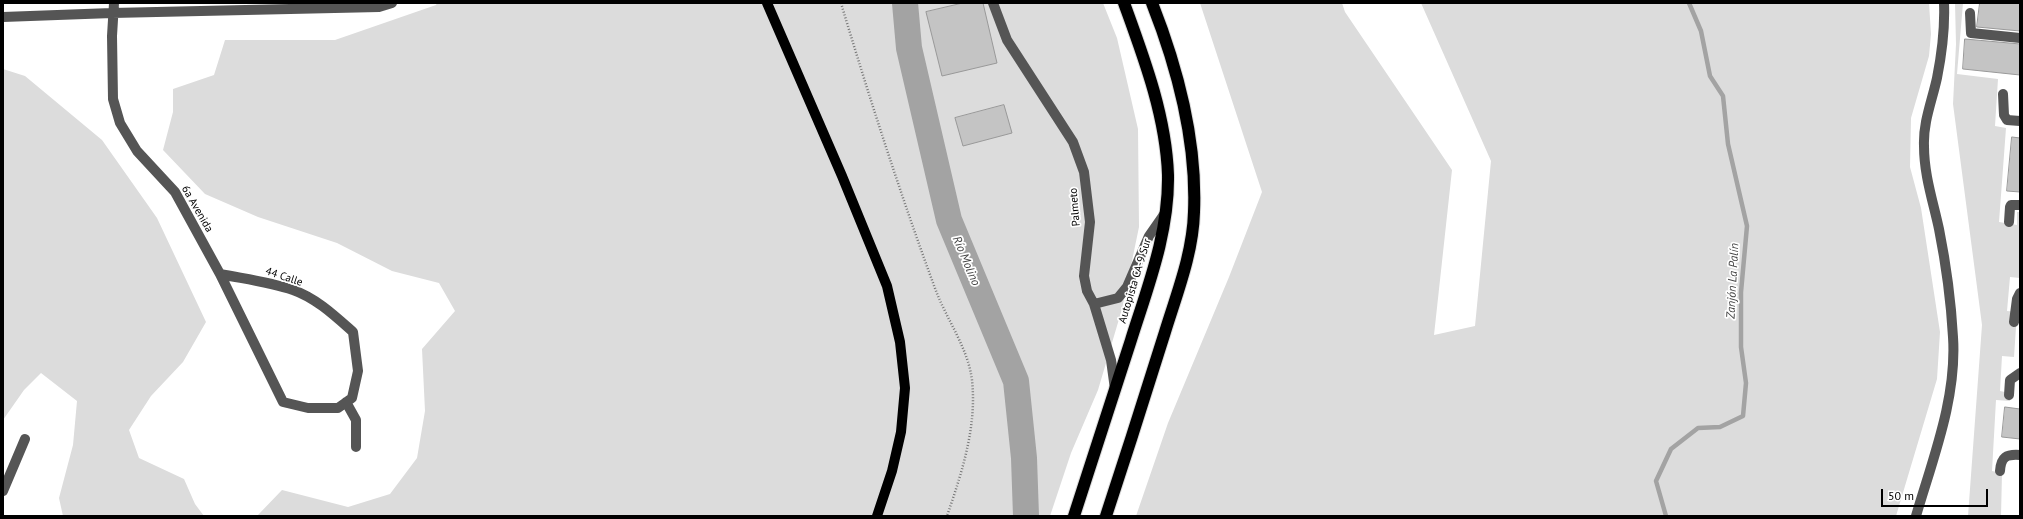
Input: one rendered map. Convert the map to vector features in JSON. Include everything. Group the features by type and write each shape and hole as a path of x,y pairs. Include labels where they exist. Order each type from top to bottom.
{"highway":[{"name":"Autopista CA-9 Sur","path":"1074,516 1158,257 1167,210 1168,174 1160,111 1138,41 1124,3"},
{"path":"1106,516 1187,262 1194,213 1194,172 1185,110 1173,59 1152,3"}],"main road":[{"path":"767,3 842,176 887,286 900,342 905,388 901,432 892,471 876,516"}],"street":[{"path":"3,17 113,8 379,7 392,3"},
{"name":"Palmeto","path":"993,3 1007,40 1072,142 1084,172 1090,222 1084,276 1087,292 1094,304 1111,360 1115,390"},
{"path":"1916,516 1944,422 1953,379 1954,338 1950,298 1939,229 1927,179 1924,146 1924,130 1943,48 1944,3"},
{"name":"6a Avenida","path":"113,8 113,99 120,123 137,151 174,192 220,274 283,402 308,408 338,408 349,400"},
{"path":"1970,12 1971,33 2020,38"},
{"path":"2003,94 2004,115 2007,120 2020,121"},
{"path":"2009,222 2010,207 2017,205"},
{"path":"1094,304 1118,298 1127,286 1150,236 1167,210"},
{"name":"44 Calle","path":"220,274 294,290 328,310 353,332 358,371 349,400"},
{"path":"2014,322 2017,299 2020,293"},
{"path":"2009,394 2010,380 2020,373"},
{"path":"349,400 356,420 356,447"},
{"path":"3,491 24,439"},
{"path":"2000,471 2001,462 2004,457 2015,455"}],"path":[{"path":"841,3 867,91 936,292 967,359 972,379 972,427 963,468 947,516"}],"shaded area":[{"path":"437,3 1103,3 1117,38 1138,129 1139,227 1122,309 1098,390 1071,453 1050,516 257,516 282,490 348,507 390,494 417,458 425,411 422,349 455,311 439,283 392,271 337,243 258,217 205,194 163,150 173,112 173,89 214,75 225,40 335,40 436,5"},
{"path":"1200,3 1342,3 1345,12 1452,170 1434,335 1475,326 1491,161 1421,3 1929,3 1931,34 1929,56 1911,118 1910,167 1921,208 1940,332 1937,379 1896,516 1136,516 1168,423 1229,277 1262,192"},
{"path":"1955,3 1963,3 1957,74 1998,79 1995,126 2006,128 1999,222 2017,225 2017,212 2020,212 2020,278 2010,277 2007,311 2017,312 2014,357 2002,356 2000,391 2010,393 2010,401 1996,400 1992,471 2002,473 2001,516 1968,516 1982,325 1953,104 1956,44"},
{"path":"3,69 25,76 102,140 157,218 206,322 183,362 151,396 129,430 139,458 184,479 195,504 204,516 63,516 59,498 73,445 77,401 41,373 24,390 3,420"}],"building":[{"path":"963,3 983,3 997,63 942,76 926,12"},
{"path":"1980,3 2020,3 2020,31 1977,27"},
{"path":"1965,39 2020,44 2020,75 1963,69"},
{"path":"1004,105 1012,133 963,146 955,118"},
{"path":"2012,137 2020,138 2020,192 2007,191"},
{"path":"2005,407 2020,409 2020,439 2002,437"}],"waterway":[{"name":"Río Molino","path":"905,3 909,48 949,220 1016,381 1024,458 1026,516"},
{"name":"Zanjón La Palín","path":"1666,516 1656,481 1671,449 1698,428 1720,427 1743,416 1746,383 1741,347 1741,292 1747,226 1728,144 1723,96 1710,76 1701,31 1689,3"}]}
